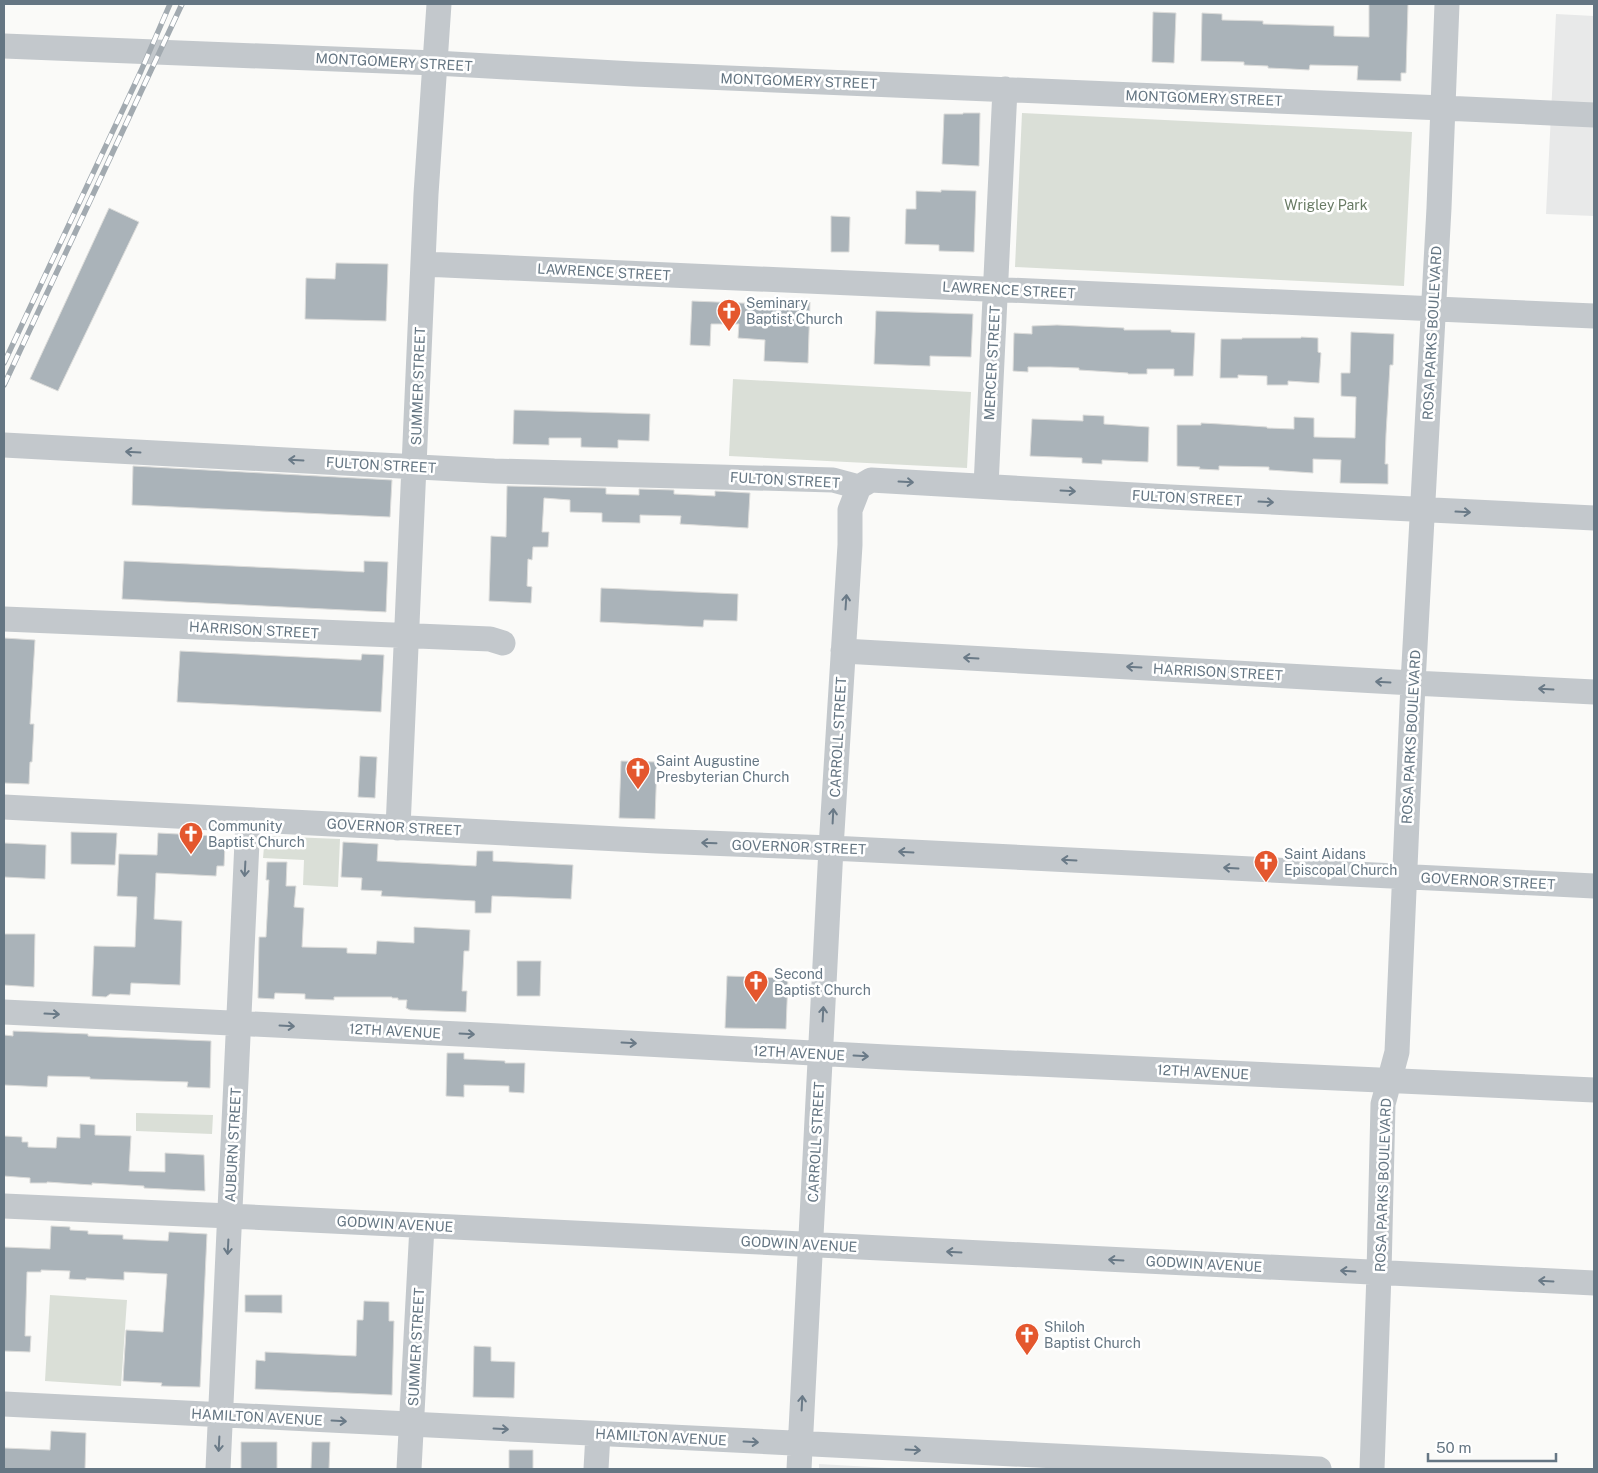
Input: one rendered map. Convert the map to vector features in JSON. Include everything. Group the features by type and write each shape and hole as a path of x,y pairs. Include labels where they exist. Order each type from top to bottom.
{"street":[{"name":"SUMMER STREET","path":"398,828 426,194 439,4"},
{"name":"ROSA PARKS BOULEVARD","path":"1372,1469 1383,1104 1397,1052 1447,4"},
{"name":"MONTGOMERY STREET","path":"4,46 435,63 634,74 1594,115"},
{"name":"MERCER STREET","path":"986,486 1005,89"},
{"name":"LAWRENCE STREET","path":"423,264 1594,316"},
{"name":"FULTON STREET","path":"4,445 494,471 833,480 859,487 871,480 1594,518"},
{"name":"CARROLL STREET","path":"799,1469 831,848 850,545 850,510 859,487"},
{"name":"HARRISON STREET","path":"4,619 490,639 503,643"},
{"name":"HARRISON STREET","path":"842,651 1414,684 1594,692"},
{"name":"GOVERNOR STREET","path":"4,808 1594,886"},
{"name":"AUBURN STREET","path":"218,1469 248,820"},
{"name":"12TH AVENUE","path":"4,1012 821,1054 1594,1090"},
{"name":"GODWIN AVENUE","path":"4,1206 1594,1283"},
{"name":"SUMMER STREET","path":"410,1469 422,1226"},
{"name":"HAMILTON AVENUE","path":"4,1404 1319,1469"},
{"path":"596,1469 598,1434"}],"shaded area":[{"path":"1556,14 1594,16 1594,216 1546,214"},
{"path":"819,1464 906,1469 819,1469"}],"green space":[{"name":"Wrigley Park","path":"1022,113 1412,132 1404,286 1015,267"},
{"path":"733,379 971,392 967,468 729,456"},
{"path":"265,836 340,839 338,887 303,885 304,860 263,858"},
{"path":"136,1113 213,1115 212,1134 136,1131"},
{"path":"50,1295 127,1300 121,1386 45,1381"}],"building":[{"path":"1369,4 1408,4 1406,73 1401,73 1401,81 1357,80 1358,66 1310,65 1309,70 1268,68 1268,66 1244,65 1244,62 1201,61 1202,13 1222,14 1222,20 1263,21 1263,24 1334,26 1334,36 1369,37"},
{"path":"1153,12 1176,13 1174,63 1152,62"},
{"path":"980,113 979,166 942,164 944,114"},
{"path":"941,190 976,191 974,252 939,251 939,245 905,244 906,209 916,209 916,191 941,192"},
{"path":"109,208 139,222 58,391 30,379"},
{"path":"831,216 850,217 849,252 831,252"},
{"path":"336,263 388,264 386,321 305,319 306,278 335,279"},
{"path":"692,301 766,304 766,301 810,302 808,363 764,361 765,340 738,338 739,324 711,324 710,346 690,345"},
{"path":"876,311 973,314 971,357 930,356 930,366 874,364"},
{"path":"1057,325 1124,328 1124,330 1171,330 1171,332 1195,333 1193,376 1174,376 1174,369 1147,369 1147,374 1051,367 1028,367 1028,372 1013,371 1014,333 1032,334 1032,326"},
{"path":"1351,332 1394,334 1393,365 1390,365 1386,434 1385,464 1388,464 1388,484 1340,483 1341,460 1313,459 1313,473 1269,470 1269,467 1219,466 1219,470 1177,466 1177,425 1201,425 1201,423 1294,429 1294,417 1314,418 1314,437 1355,438 1356,397 1341,396 1341,373 1350,373"},
{"path":"1318,338 1318,352 1321,353 1319,383 1288,381 1288,385 1267,385 1267,376 1238,375 1238,378 1220,378 1221,339"},
{"path":"514,410 650,414 649,441 618,440 618,448 581,447 581,438 549,438 549,445 513,444"},
{"path":"1083,415 1104,416 1104,424 1149,427 1148,462 1102,460 1102,464 1082,463 1082,458 1030,456 1032,419 1083,421"},
{"path":"133,466 392,480 390,517 132,505"},
{"path":"507,486 606,488 606,494 639,495 639,489 674,490 674,494 715,496 715,491 750,493 748,528 680,524 681,516 640,515 640,523 602,522 602,513 570,512 570,500 544,498 542,532 549,532 548,547 533,547 532,560 528,559 527,586 532,587 531,603 489,601 491,536 506,537"},
{"path":"124,561 364,572 364,561 388,562 386,612 122,599"},
{"path":"601,588 738,594 737,621 704,620 703,627 600,622"},
{"path":"4,638 35,640 30,724 34,724 29,784 4,783"},
{"path":"180,651 361,660 362,654 384,655 381,712 177,702"},
{"path":"360,756 377,757 375,798 358,797"},
{"name":"Saint Augustine Presbyterian Church","path":"621,761 657,762 655,819 619,818"},
{"path":"71,832 117,833 115,865 71,864"},
{"path":"158,833 217,836 217,845 225,845 224,866 217,866 216,876 156,873 154,919 182,921 180,985 131,983 130,995 110,994 106,997 92,996 94,946 135,947 137,897 117,896 119,854 157,855"},
{"path":"343,842 378,844 377,861 476,866 477,851 493,851 493,861 573,865 571,899 492,896 491,913 475,913 475,901 381,896 382,891 361,890 362,878 341,877"},
{"path":"4,843 46,845 45,879 4,877"},
{"path":"267,862 287,862 286,886 296,886 294,907 304,908 302,947 347,948 347,953 376,954 377,941 414,943 414,927 470,930 469,951 464,951 462,991 467,991 466,1012 410,1010 406,1008 407,1000 398,1000 398,998 392,997 334,997 334,1000 305,999 305,994 275,993 274,999 258,998 259,937 266,937 269,880 266,880"},
{"path":"4,934 35,934 34,987 4,985"},
{"path":"517,961 541,961 540,996 517,996"},
{"name":"Second Baptist Church","path":"727,976 788,978 786,1029 725,1028"},
{"path":"13,1031 211,1041 210,1088 187,1087 188,1082 48,1076 47,1087 4,1085 4,1035 13,1036"},
{"path":"447,1053 464,1053 464,1059 525,1063 524,1093 509,1092 509,1086 464,1085 464,1097 446,1096"},
{"path":"80,1124 95,1125 95,1135 131,1136 129,1171 165,1172 165,1153 204,1155 205,1191 92,1183 92,1185 47,1182 30,1183 30,1178 4,1176 4,1136 22,1137 22,1142 28,1142 28,1147 56,1148 57,1137 80,1138"},
{"path":"51,1226 70,1227 70,1230 88,1231 88,1234 123,1235 123,1239 168,1241 169,1232 207,1234 200,1387 161,1386 162,1383 123,1381 126,1330 163,1332 167,1274 124,1272 124,1280 86,1278 86,1280 69,1279 70,1271 41,1270 41,1272 27,1272 25,1336 31,1336 30,1352 4,1351 4,1247 50,1249"},
{"path":"245,1295 282,1295 282,1313 245,1312"},
{"path":"364,1301 389,1302 389,1321 394,1321 392,1395 255,1389 256,1360 265,1361 265,1352 356,1356 357,1320 363,1320"},
{"path":"474,1346 491,1347 491,1361 515,1362 514,1398 473,1397"},
{"path":"51,1431 86,1433 85,1469 4,1469 4,1448 50,1450"},
{"path":"241,1442 277,1442 277,1469 241,1469"},
{"path":"312,1442 330,1442 329,1469 311,1469"},
{"path":"509,1450 533,1450 533,1469 509,1469"}],"railway":[{"path":"4,363 141,71 170,4"},
{"path":"4,385 182,4"}],"place":[{"name":"Seminary Baptist Church","path":"729,332"},
{"name":"Saint Augustine Presbyterian Church","path":"638,790"},
{"name":"Community Baptist Church","path":"191,855"},
{"name":"Saint Aidans Episcopal Church","path":"1266,883"},
{"name":"Second Baptist Church","path":"756,1003"},
{"name":"Shiloh Baptist Church","path":"1027,1356"}]}
